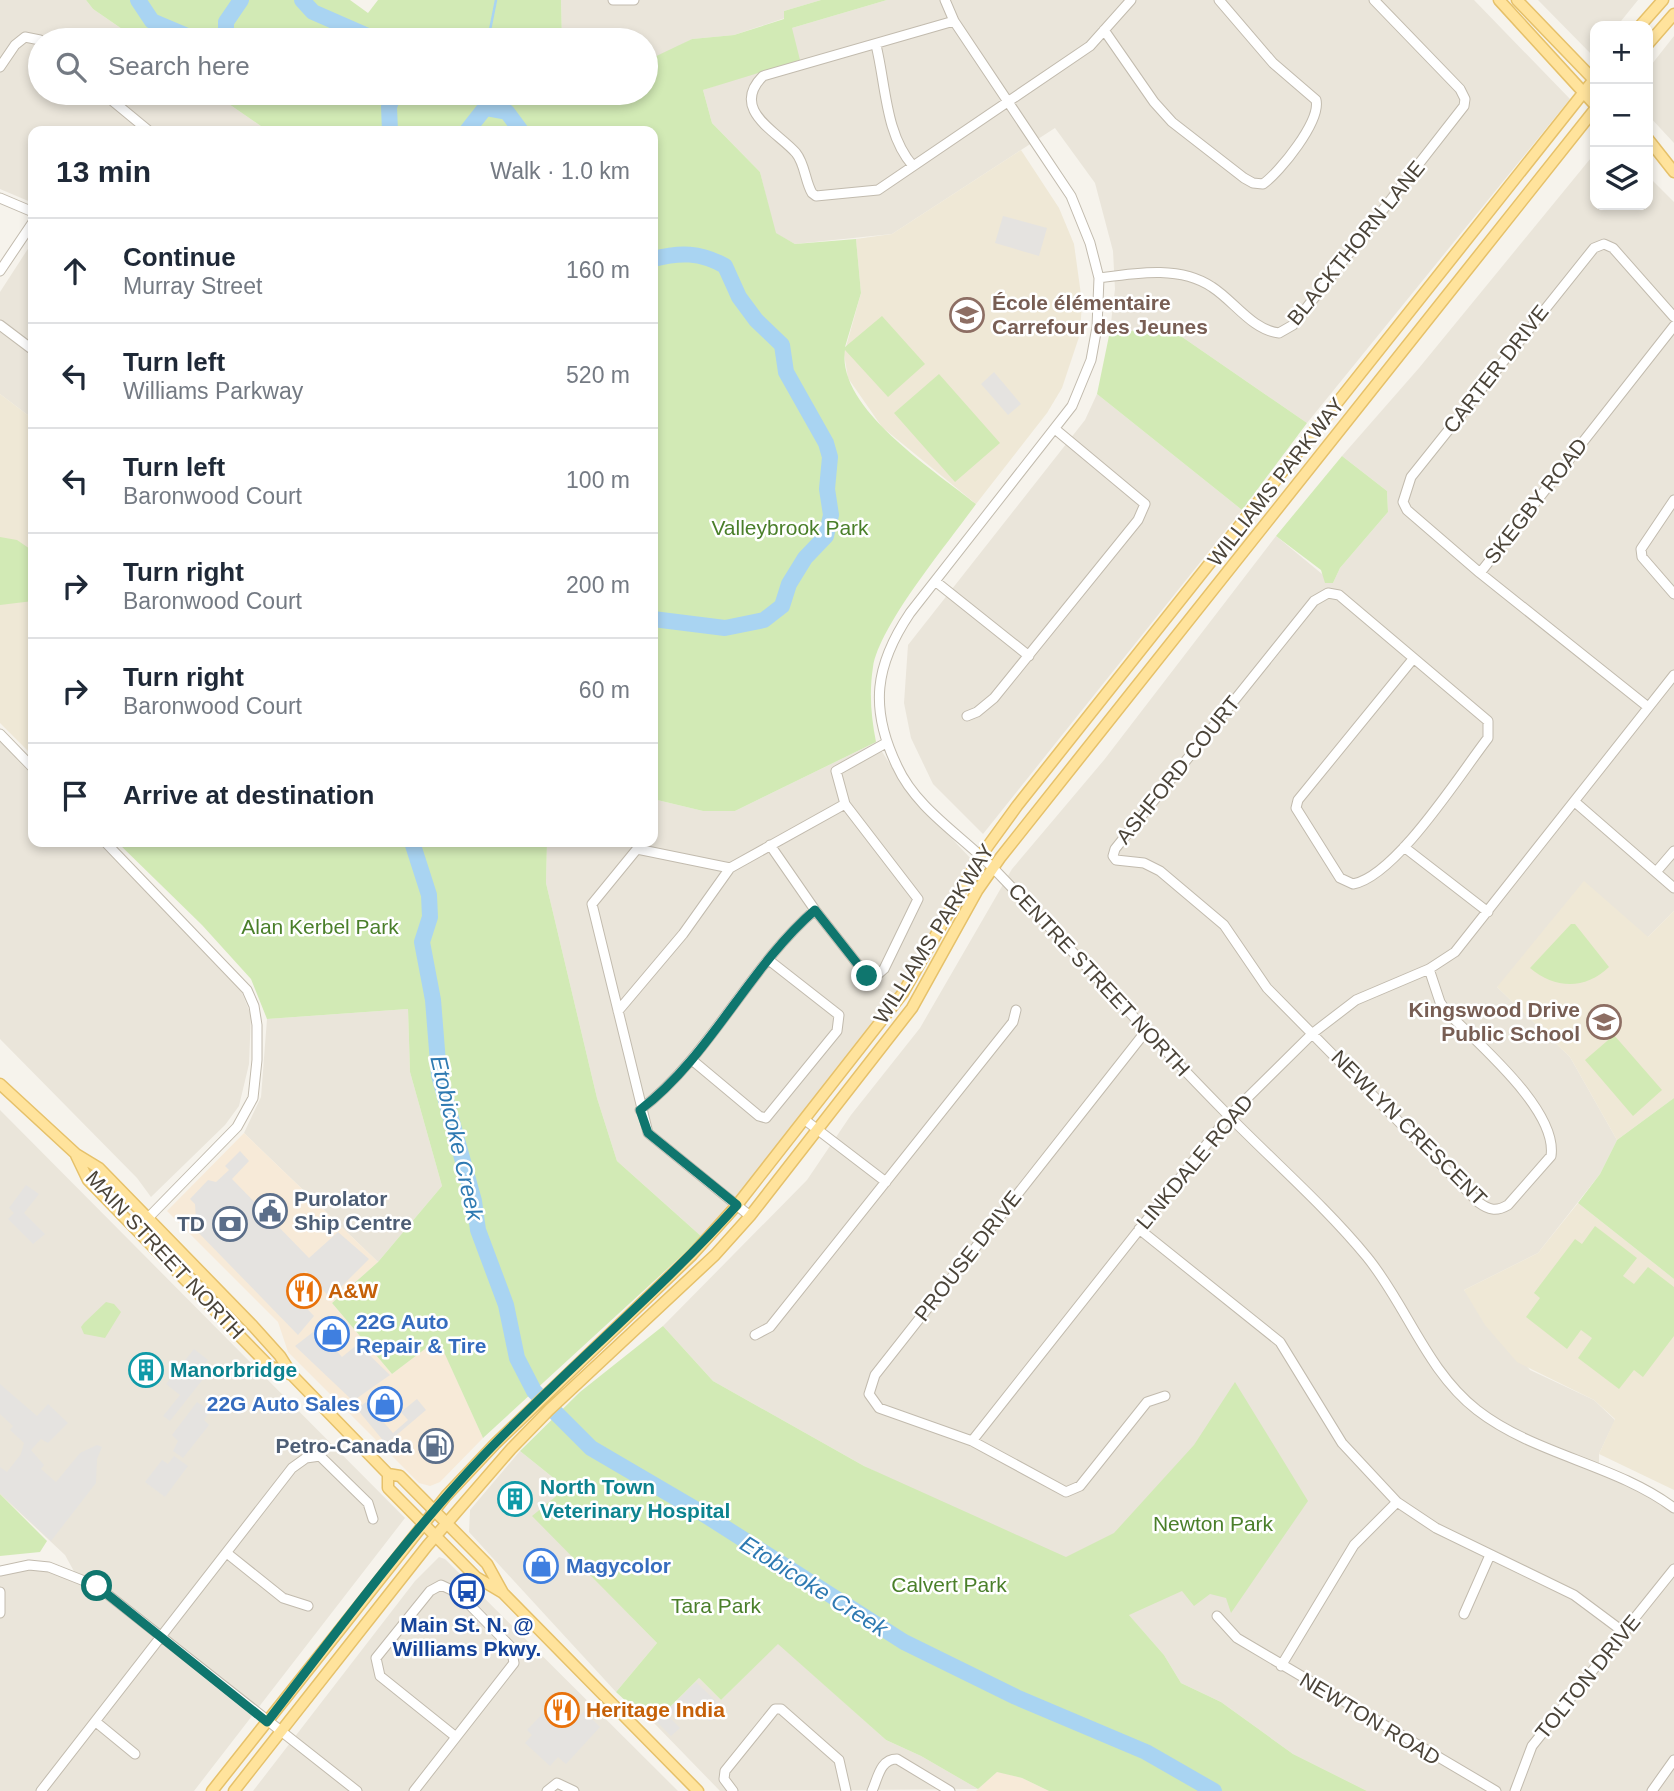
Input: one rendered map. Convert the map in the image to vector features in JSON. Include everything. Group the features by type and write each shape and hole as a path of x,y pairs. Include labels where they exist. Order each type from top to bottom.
{"main road":[{"path":"1499,0 1590,101"},
{"path":"1517,0 1590,75"},
{"path":"1644,21 1663,0"},
{"path":"1653,38 1674,13"},
{"name":"WILLIAMS PARKWAY","path":"212,1791 435,1511 524,1415 692,1255 737,1205 903,993 980,857 1592,84"},
{"name":"WILLIAMS PARKWAY","path":"234,1791 436,1536 531,1427 715,1255 750,1216 912,1008 993,867 1590,113"},
{"path":"1653,147 1674,172"},
{"path":"1653,153 1659,156"},
{"name":"MAIN STREET NORTH","path":"0,1084 76,1154 99,1168 271,1346 292,1376 388,1474 400,1476 487,1564 503,1593"},
{"name":"MAIN STREET NORTH","path":"76,1154 88,1180 269,1366 292,1376"},
{"name":"MAIN STREET NORTH","path":"388,1474 388,1488 477,1577 503,1593 698,1791"}],"street":[{"path":"613,0 634,0"},
{"name":"CENTRE STREET NORTH","path":"945,0 954,21 1071,197 1090,243 1099,278 1097,327 1091,360 1072,406 935,581 898,631 884,658 880,689 886,743 899,771 913,790 993,867 1146,1031 1369,1259 1428,1355 1476,1410 1502,1426 1651,1493 1674,1508"},
{"path":"954,21 763,76 754,89 753,106 763,125 796,154 809,187 816,196 878,190 1090,46 1131,0"},
{"path":"1104,30 1154,102 1172,122 1244,178 1253,184 1263,184 1275,173 1315,120 1316,100 1273,63 1219,0"},
{"name":"BLACKTHORN LANE","path":"1099,278 1137,273 1178,275 1212,286 1265,330 1279,333 1293,325 1464,106 1465,100 1460,89 1374,0"},
{"path":"0,67 15,45 28,38"},
{"path":"876,45 890,122 902,153 913,166"},
{"path":"118,105 143,126"},
{"path":"0,198 28,210"},
{"path":"0,271 28,229"},
{"name":"CARTER DRIVE","path":"1480,573 1407,510 1403,502 1411,477 1594,247 1604,244 1613,248 1674,317"},
{"path":"0,325 28,346"},
{"name":"SKEGBY ROAD","path":"1648,707 1480,573 1674,326"},
{"path":"967,716 977,712 994,698 1138,520 1145,503 1055,429"},
{"path":"1674,500 1641,549 1642,557 1674,594"},
{"path":"935,581 1029,656"},
{"name":"ASHFORD COURT","path":"1313,1033 1267,988 1224,925 1160,871 1144,863 1116,860 1115,849 1320,596 1328,593 1339,595 1413,659"},
{"path":"1413,659 1480,711 1488,721 1489,729 1488,738 1404,847 1381,872 1361,882 1348,883 1339,878 1296,808 1298,800 1413,659"},
{"name":"LINKDALE ROAD","path":"972,1441 1229,1116 1313,1033 1356,1000 1448,959 1674,675"},
{"path":"0,734 28,763"},
{"path":"770,845 815,910 867,976 876,977 884,969 918,899 845,804 836,771 886,743"},
{"path":"1575,802 1674,888"},
{"path":"618,1011 683,934 730,868 845,804"},
{"path":"110,847 235,974 254,1006 257,1025 255,1080 246,1113 237,1127 148,1218"},
{"path":"1404,847 1488,912"},
{"path":"730,868 637,849 592,904 640,1110 648,1133 750,1216"},
{"path":"1656,872 1674,851"},
{"path":"640,1110 661,1095 692,1060 790,932 815,910"},
{"path":"692,1060 760,1116 766,1118 837,1031 839,1015 770,961"},
{"name":"NEWLYN CRESCENT","path":"1313,1033 1478,1202 1488,1209 1498,1210 1508,1205 1551,1156 1550,1133 1529,1098 1446,1011 1440,1002 1429,969"},
{"path":"755,1335 770,1327 1013,1022 1016,1010"},
{"name":"PROUSE DRIVE","path":"972,1441 878,1408 872,1402 871,1383 1146,1031"},
{"path":"805,1120 886,1182"},
{"path":"1139,1229 1280,1342 1342,1443 1397,1502 1436,1528 1574,1595 1625,1633"},
{"path":"972,1441 1066,1492 1080,1486 1147,1402 1165,1396"},
{"path":"41,1791 159,1637 228,1554 292,1468 306,1458 320,1456 368,1503 373,1519"},
{"path":"1281,1666 1354,1545 1397,1502"},
{"path":"228,1554 283,1598 308,1606"},
{"path":"1464,1614 1490,1555"},
{"path":"0,1571 29,1565 49,1567 97,1586 357,1791"},
{"name":"TOLTON DRIVE","path":"1515,1791 1532,1746 1674,1569"},
{"path":"414,1791 514,1663 511,1647 458,1593 441,1585 430,1591 376,1658 380,1676 456,1737"},
{"path":"0,1592 0,1613"},
{"name":"NEWTON ROAD","path":"1217,1616 1237,1638 1281,1666 1496,1791"},
{"path":"733,1791 724,1779 725,1771 775,1709 781,1709 839,1760 846,1791"},
{"path":"96,1722 135,1754"},
{"path":"872,1791 885,1762 890,1759 897,1759 950,1791"},
{"path":"1652,1791 1674,1760"},
{"path":"547,1791 556,1783 574,1791"}],"shaded area":[{"path":"0,0 86,0 93,9 121,28 28,28 28,105 230,105 261,126 28,126 28,201 0,189"},
{"path":"561,0 821,0 784,11 785,18 734,35 692,39 658,57 658,28 562,28"},
{"path":"887,0 1474,0 1570,99 1307,423 1172,330 1110,331 1115,289 1113,251 1095,183 1055,128 892,234 795,244 775,233 760,172 712,123 703,90 744,76 792,28"},
{"path":"1538,0 1638,0 1621,21 1590,21 1590,53"},
{"path":"1674,36 1674,143 1653,120 1653,63"},
{"name":"École élémentaire Carrefour des Jeunes","path":"1021,150 1059,208 1074,244 1082,302 1080,334 1062,388 1047,413 976,504 882,427 848,378 844,354 861,293 856,239 892,234"},
{"path":"1590,159 1590,210 1653,210 1653,181 1674,202 1674,911 1648,937 1497,987 1570,1057 1617,1140 1600,1174 1538,1253 1464,1290 1530,1370 1594,1400 1615,1420 1599,1454 1599,1471 1674,1509 1674,1791 1367,1791 1293,1754 1221,1702 1181,1683 1164,1655 1099,1581 864,1466 713,1381 663,1326 807,1180 851,1115 920,1028 1012,869 1104,760 1276,536 1333,583 1340,568 1388,512 1387,491 1342,456 1419,368"},
{"path":"1003,216 1047,228 1039,256 995,243"},
{"path":"28,249 28,415 0,394 0,292"},
{"path":"994,372 1021,404 1008,415 981,384"},
{"path":"0,394 28,415 28,751 0,723"},
{"path":"1097,394 1242,510 983,834 933,784 911,738 904,703 908,645 1085,420"},
{"path":"0,742 28,771 28,847 102,847 240,988 251,1015 249,1064 239,1106 225,1125 151,1197 137,1178 0,1039"},
{"path":"876,742 906,790 973,861 907,981 753,1179 702,1237 617,1161 597,1098 546,883 547,847 658,847 658,800 703,811 735,811"},
{"name":"Kingswood Drive Public School","path":"1584,881 1648,937 1674,911 1674,1098 1617,1140 1570,1057 1497,987"},
{"path":"408,1009 410,1072 442,1186 378,1262 244,1133 261,1097 267,1019"},
{"path":"0,1110 405,1518 194,1791 0,1791 0,1571 13,1567 76,1575 65,1555 0,1494"},
{"path":"244,1133 378,1262 332,1303 392,1374 438,1338 483,1438 440,1482 430,1486 419,1483 288,1352 278,1322 167,1211"},
{"path":"240,1151 249,1161 232,1179 309,1258 338,1232 369,1259 330,1298 306,1271 288,1289 314,1316 298,1335 191,1225 196,1220 195,1204 190,1199 208,1180 216,1182 229,1170 225,1166"},
{"path":"26,1185 39,1194 24,1213 45,1234 33,1244 8,1219 14,1213 9,1208"},
{"path":"1578,1203 1674,1279 1674,1490 1599,1454 1615,1419 1594,1400 1517,1362 1485,1325 1464,1290 1538,1253"},
{"path":"317,1329 342,1357 358,1344 390,1375 353,1401 295,1346"},
{"path":"194,1349 208,1360 201,1369 207,1374 170,1421 163,1416 180,1395 166,1384"},
{"path":"0,1384 37,1416 48,1404 68,1423 48,1443 41,1439 31,1450 44,1465 41,1469 56,1482 80,1453 97,1445 102,1447 97,1459 96,1483 51,1541 0,1493 0,1467 7,1472 21,1454 24,1443 10,1430 13,1426 0,1414"},
{"path":"417,1399 426,1410 386,1444 357,1409 366,1402 393,1433 408,1420 401,1412"},
{"path":"197,1402 210,1411 204,1420 209,1425 183,1458 173,1451 178,1441 172,1435"},
{"path":"520,1451 566,1488 533,1516 657,1643 616,1692 469,1532 470,1510"},
{"path":"174,1456 188,1466 165,1497 145,1482 162,1460 168,1464"},
{"path":"439,1557 445,1559 678,1791 253,1791 415,1581"},
{"path":"778,1643 886,1740 921,1756 978,1789 720,1791 654,1723 699,1678 721,1700"},
{"path":"696,1682 722,1707 710,1721 701,1718 685,1701 669,1717 680,1728 671,1736 656,1721"},
{"path":"584,1711 600,1727 566,1764 558,1757 550,1766 525,1743 532,1735 527,1730 543,1713 560,1728 568,1728"},
{"path":"997,1771 1022,1778 1049,1791 976,1791"}],"green space":[{"path":"86,0 350,0 368,13 378,0 561,0 562,28 121,28 93,9"},
{"name":"Valleybrook Park","path":"821,0 887,0 792,28 800,60 703,90 712,123 760,172 776,233 795,244 856,239 861,293 845,347 882,316 925,364 888,397 845,350 846,372 856,394 892,437 976,504 933,561 888,629 878,649 871,686 876,742 735,811 703,811 658,800 658,126 261,126 230,105 658,105 658,55 692,39 734,35 784,19 784,11"},
{"path":"1172,330 1307,423 1242,510 1097,394 1110,331"},
{"path":"939,374 1000,443 955,482 894,413"},
{"path":"1342,456 1387,491 1388,512 1340,568 1333,583 1325,583 1321,570 1276,536"},
{"path":"0,537 17,540 28,548 28,602 0,605"},
{"name":"Alan Kerbel Park","path":"122,847 547,847 546,883 597,1098 617,1161 702,1237 483,1438 438,1339 392,1374 332,1303 378,1262 442,1186 410,1072 408,1009 267,1019 251,979 202,925"},
{"path":"1571,924 1575,924 1609,967 1590,980 1570,984 1550,980 1530,968"},
{"path":"1614,1035 1662,1090 1633,1116 1585,1060"},
{"path":"1674,1098 1674,1279 1578,1203 1600,1174 1617,1140"},
{"path":"1595,1226 1637,1258 1623,1276 1634,1284 1648,1267 1674,1287 1674,1336 1643,1377 1634,1370 1619,1389 1578,1358 1592,1338 1581,1330 1567,1349 1526,1317 1540,1298 1534,1293 1575,1239 1582,1244"},
{"path":"106,1302 114,1304 121,1312 105,1338 84,1334 81,1327"},
{"path":"663,1326 713,1381 864,1466 1066,1557 1114,1533 1194,1445 1235,1382 1308,1501 1231,1613 1226,1598 1210,1594 1194,1606 1182,1591 1129,1615 1164,1655 1181,1683 1221,1702 1293,1754 1367,1791 1049,1791 1022,1778 997,1772 978,1789 921,1756 886,1740 778,1644 721,1700 699,1678 654,1723 642,1716 616,1692 657,1643 532,1516 566,1488 520,1451 580,1392"},
{"path":"0,1494 47,1541 40,1552 0,1556"}],"waterway":[{"name":"Etobicoke Creek","path":"138,0 152,21 169,28"},
{"name":"Etobicoke Creek","path":"226,28 226,22 241,0"},
{"name":"Etobicoke Creek","path":"302,0 313,12 350,28"},
{"path":"490,28 496,0"},
{"name":"Etobicoke Creek","path":"390,105 390,126"},
{"name":"Etobicoke Creek","path":"471,126 485,108 507,112 517,126"},
{"name":"Etobicoke Creek","path":"658,258 690,255 707,258 725,266 739,297 756,320 782,345 786,372 826,443 830,457 827,489 831,515 826,536 805,558 789,584 782,606 764,620 725,628 658,620"},
{"name":"Etobicoke Creek","path":"414,847 429,895 430,917 422,942 433,1000 439,1075 474,1201 478,1230 506,1305 517,1358 534,1391 591,1448 702,1513 904,1642 1016,1697 1146,1752 1214,1791"}],"place":[{"name":"École élémentaire Carrefour des Jeunes","path":"967,315"},
{"name":"Kingswood Drive Public School","path":"1604,1022"},
{"name":"Purolator Ship Centre","path":"270,1211"},
{"name":"TD","path":"230,1224"},
{"name":"A&W","path":"304,1291"},
{"name":"22G Auto Repair & Tire","path":"332,1334"},
{"name":"Manorbridge","path":"146,1370"},
{"name":"22G Auto Sales","path":"385,1404"},
{"name":"Petro-Canada","path":"436,1446"},
{"name":"North Town Veterinary Hospital","path":"515,1499"},
{"name":"Magycolor","path":"541,1566"},
{"name":"Main St. N. @ Williams Pkwy.","path":"467,1591"},
{"name":"Heritage India","path":"562,1710"}],"route":[{"path":"97,1586 267,1722 446,1496 483,1456 692,1255 737,1205 648,1133 640,1110 661,1095 692,1060 736,1006 790,932 815,910 867,976"}],"park label":[{"name":"Newton Park","path":"1213,1524"},
{"name":"Calvert Park","path":"949,1585"},
{"name":"Tara Park","path":"716,1606"}]}
